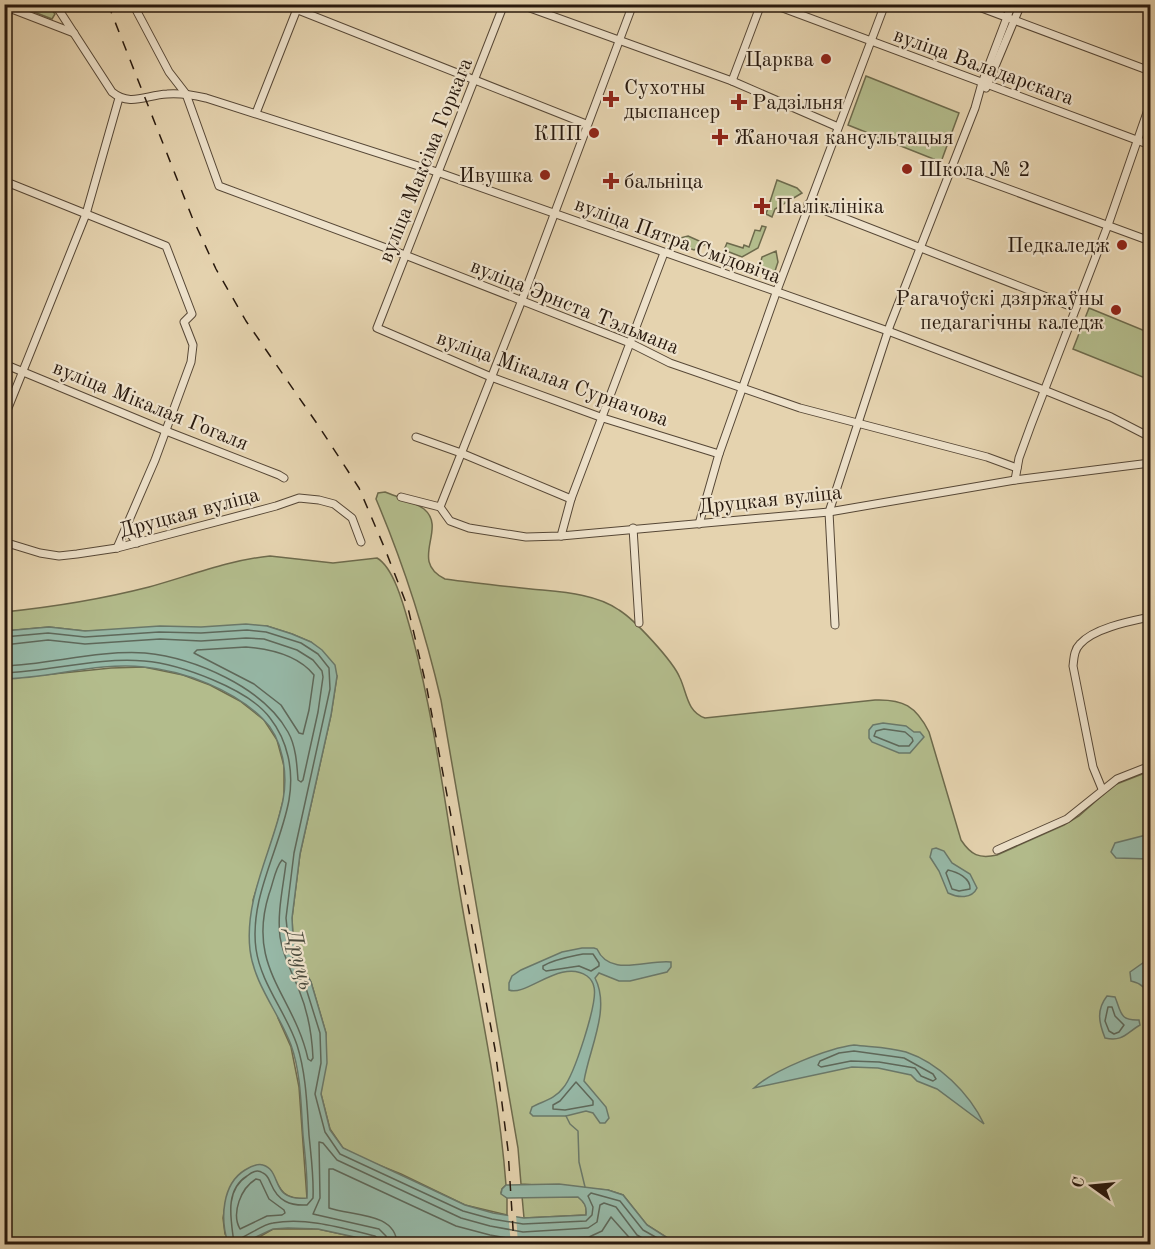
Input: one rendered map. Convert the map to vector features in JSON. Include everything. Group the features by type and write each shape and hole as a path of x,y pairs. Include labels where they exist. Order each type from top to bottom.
{"street":[{"path":"4,418 86,214 119,98 106,84 55,4"},
{"name":"вуліца Эрнста Тэльмана","path":"133,4 169,72 186,94 219,186 630,342 670,363 800,408 857,421 987,457 1017,468"},
{"path":"283,4 298,7 475,81 586,124"},
{"name":"вуліца Максіма Горкага","path":"377,328 504,4"},
{"path":"519,4 732,81 838,127"},
{"path":"440,507 522,300 586,124 633,4"},
{"path":"732,81 761,4"},
{"name":"вуліца Валадарскага","path":"772,4 1150,145"},
{"path":"699,524 719,454 776,292 885,4"},
{"path":"971,4 1150,71"},
{"path":"985,84 1012,4"},
{"path":"835,625 829,512 888,331 975,108 1021,4"},
{"path":"255,113 298,7"},
{"path":"6,8 74,33"},
{"name":"вуліца Пятра Смідовіча","path":"119,98 128,100 167,94 186,94 206,98 438,172 888,331 1111,417 1150,437"},
{"path":"1015,480 1044,390 1108,225 1150,104"},
{"path":"951,168 1150,241"},
{"path":"4,181 166,246 192,314 184,322 191,337 193,354 166,431 117,548"},
{"path":"808,204 1075,308"},
{"path":"561,536 571,499 664,253"},
{"name":"вуліца Мікалая Сурначова","path":"377,328 491,377 603,418 719,454"},
{"name":"вуліца Мікалая Гогаля","path":"4,364 284,478"},
{"path":"416,437 461,453 571,499"},
{"name":"Друцкая вуліца","path":"401,497 440,507 450,520 469,528 526,537 561,536 829,512 1015,480 1150,463"},
{"name":"Друцкая вуліца","path":"4,542 59,556 117,548 299,498 323,500 340,508 352,518 361,542"},
{"path":"126,528 137,543"},
{"path":"633,528 639,623"},
{"path":"1102,789 1093,767 1073,666 1075,651 1089,636 1150,617"},
{"path":"997,850 1067,819 1117,779 1150,766"}],"green space":[{"path":"16,5 48,5 55,14 52,19"},
{"path":"866,76 959,113 941,162 848,125"},
{"path":"777,180 797,188 802,193 775,209 772,217 766,214"},
{"path":"762,226 766,227 758,248 742,257 724,250 727,243 743,248 744,245 749,247 755,230 760,231"},
{"path":"688,236 706,244 694,250 668,241"},
{"path":"776,251 778,262 773,277 758,272 762,257"},
{"path":"1089,308 1150,333 1150,380 1073,349"},
{"path":"385,492 420,506 430,517 432,526 429,563 434,572 445,579 577,594 610,604 619,610 634,622 662,652 680,678 691,707 705,718 875,700 893,701 908,706 919,716 929,732 961,840 976,855 997,855 1064,825 1079,816 1114,785 1150,771 1150,1244 677,1244 647,1225 623,1195 608,1190 521,1184 518,1148 441,700 413,598 376,499 378,493"},
{"path":"270,556 333,563 377,558 390,572 399,593 412,635 428,703 494,1082 506,1185 501,1193 507,1198 507,1215 465,1205 401,1174 361,1158 343,1148 330,1129 321,1094 326,1033 311,982 299,960 293,937 292,918 300,854 331,715 337,676 311,642 267,626 85,631 49,627 5,631 4,612 113,595 224,565"},
{"path":"144,667 183,675 210,685 240,701 264,720 277,740 284,766 284,797 253,900 278,1018 291,1047 299,1087 307,1199 299,1199 283,1193 271,1171 226,1201 223,1218 225,1234 261,1236 273,1229 318,1229 387,1244 5,1244 4,679 111,668"},
{"path":"522,1196 578,1197 585,1204 586,1215 524,1218"}],"water":[{"path":"246,624 267,626 311,642 322,650 335,665 337,676 331,715 300,854 292,918 293,937 299,960 311,982 326,1033 327,1063 321,1094 330,1130 343,1148 465,1205 493,1213 524,1218 586,1215 585,1204 578,1197 507,1198 501,1194 506,1185 559,1184 608,1190 623,1195 647,1225 677,1244 387,1244 318,1229 288,1228 273,1229 241,1244 228,1243 224,1223 227,1193 237,1176 247,1169 263,1165 273,1173 278,1185 287,1195 307,1198 307,1174 297,1067 286,1033 256,975 250,950 249,931 255,893 283,800 285,779 279,746 270,727 238,699 208,684 160,669 127,666 92,668 5,679 4,631 49,627 85,631"},
{"path":"883,723 906,726 914,732 920,732 924,737 910,753 899,753 872,742 869,738 869,730 873,725"},
{"path":"1150,834 1150,859 1116,858 1111,852 1115,843"},
{"path":"932,849 944,851 952,863 970,874 977,888 975,892 960,897 948,893 930,857"},
{"path":"582,948 597,949 603,958 620,965 671,962 671,967 667,972 630,981 619,981 599,973 595,978 601,1003 600,1016 584,1081 606,1107 609,1118 605,1123 600,1123 593,1113 586,1111 566,1116 533,1116 530,1113 532,1107 560,1092 568,1081 584,1039 592,1007 594,987 591,979 577,972 566,972 555,974 516,991 509,990 512,976 521,970 562,952"},
{"path":"1150,958 1150,998 1143,987 1131,981 1130,972"},
{"path":"1107,996 1115,997 1124,1017 1139,1020 1140,1025 1120,1038 1105,1038 1101,1027 1100,1011"},
{"path":"854,1045 900,1050 930,1064 952,1080 961,1090 984,1124 937,1089 917,1081 911,1075 878,1068 852,1067 754,1088 774,1074 802,1061 830,1050"}],"pier":[{"path":"508,1213 516,1214 518,1244 511,1244"}],"waterway":[{"path":"566,1116 570,1124 578,1131 579,1162 585,1187"}],"railway":[{"path":"108,4 192,217 216,269 246,321 359,488 408,608 427,689 495,1049 508,1150 514,1244"}],"place":[{"name":"Царква","path":"826,59"},
{"name":"Сухотны дыспансер","path":"611,99"},
{"name":"Радзільня","path":"739,102"},
{"name":"КПП","path":"594,133"},
{"name":"Жаночая кансультацыя","path":"720,137"},
{"name":"Школа № 2","path":"907,169"},
{"name":"Ивушка","path":"545,175"},
{"name":"бальніца","path":"611,181"},
{"name":"Паліклініка","path":"762,206"},
{"name":"Педкаледж","path":"1122,245"},
{"name":"Рагачоўскі дзяржаўны педагагічны каледж","path":"1116,310"}],"water label":[{"name":"Друць","path":"301,959"}]}
